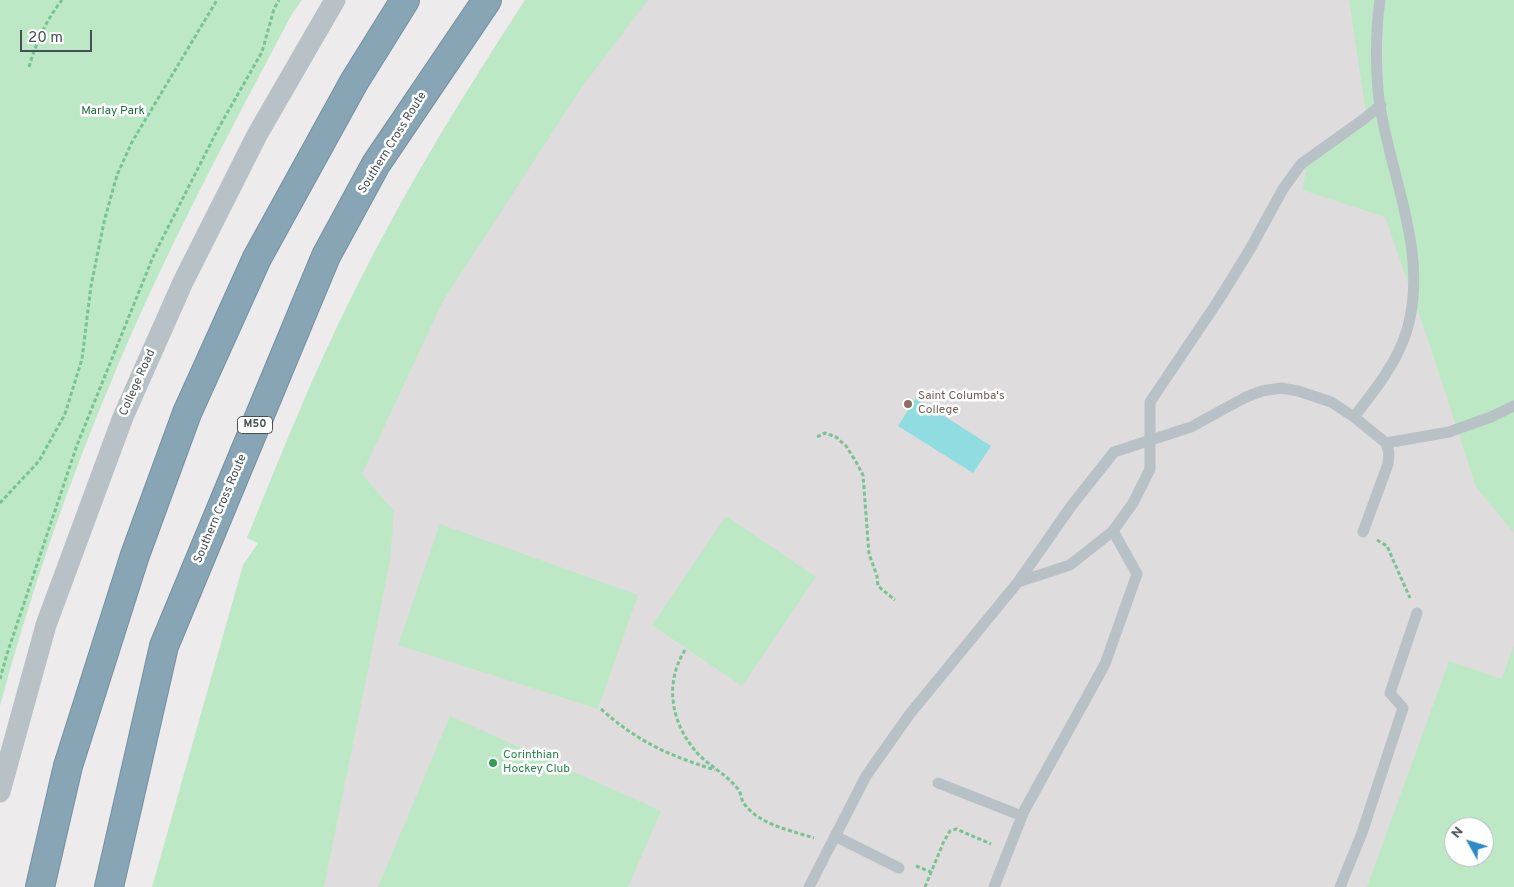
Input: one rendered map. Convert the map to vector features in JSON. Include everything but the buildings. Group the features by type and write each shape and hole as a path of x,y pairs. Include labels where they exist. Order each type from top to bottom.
{"highway":[{"path":"40,887 68,766 135,555 187,413 257,258 354,82 405,0"},
{"name":"Southern Cross Route","path":"109,887 164,646 326,256 376,164 487,0"}],"street":[{"name":"College Road","path":"0,792 46,625 122,417 183,282 256,135 335,0"}],"lane":[{"path":"1354,417 1385,376 1398,353 1407,331 1414,302 1414,269 1411,242 1381,116 1377,66 1380,0"},
{"path":"1018,582 1070,565 1113,531 1134,503 1150,469 1150,402 1234,276 1283,189 1301,164 1364,120 1380,104"},
{"path":"810,887 832,840 866,776 909,715 1018,582 1060,521 1114,452 1191,427 1246,397 1262,391 1281,388 1315,396 1331,402 1354,417 1386,443 1389,452 1388,464 1364,532"},
{"path":"1386,443 1449,432 1491,417 1514,406"},
{"path":"994,887 1022,816 1105,664 1136,574 1113,531"},
{"path":"1340,887 1362,833 1404,708 1390,693 1417,613"},
{"path":"938,783 1022,816"},
{"path":"832,840 905,866"}],"path":[{"path":"29,67 46,23 62,0"},
{"path":"0,503 39,461 65,414 82,359 91,286 104,222 117,175 132,142 217,0"},
{"path":"0,679 77,445 153,257 218,130 262,52 274,9 279,0"},
{"path":"817,437 825,433 836,437 846,446 863,475 868,554 877,576 878,586 895,600"},
{"path":"1387,546 1407,590"},
{"path":"685,650 678,664 672,693 675,716 686,738 700,756 739,789 743,802 758,817 780,828 832,840"},
{"path":"601,709 632,733 656,748 681,759 718,770"},
{"path":"925,887 950,831 956,829 1008,851"},
{"path":"905,866 931,872"}],"shaded area":[{"name":"Saint Columba's College","path":"525,0 1514,0 1514,887 268,887 265,545 247,538 320,364 358,284 441,133"}],"green space":[{"name":"Marlay Park","path":"0,0 302,0 292,14 198,193 133,330 81,458 51,540 24,622 0,706"},
{"path":"525,0 648,0 582,87 443,301 362,474 394,511 390,561 324,887 152,887 243,565 258,543 247,538 286,441 343,315 396,211 480,69"},
{"path":"1349,0 1514,0 1514,533 1476,487 1385,217 1303,190 1307,158 1367,120"},
{"path":"726,516 816,577 742,686 652,625"},
{"path":"440,524 638,595 598,709 398,645"},
{"path":"1514,645 1514,887 1367,887 1449,661 1502,679"},
{"name":"Corinthian Hockey Club","path":"450,716 661,811 628,887 378,887"}],"water":[{"path":"916,398 991,446 973,473 898,426"}],"place":[{"name":"Saint Columba's College","path":"908,404"},
{"name":"Corinthian Hockey Club","path":"493,763"}]}
